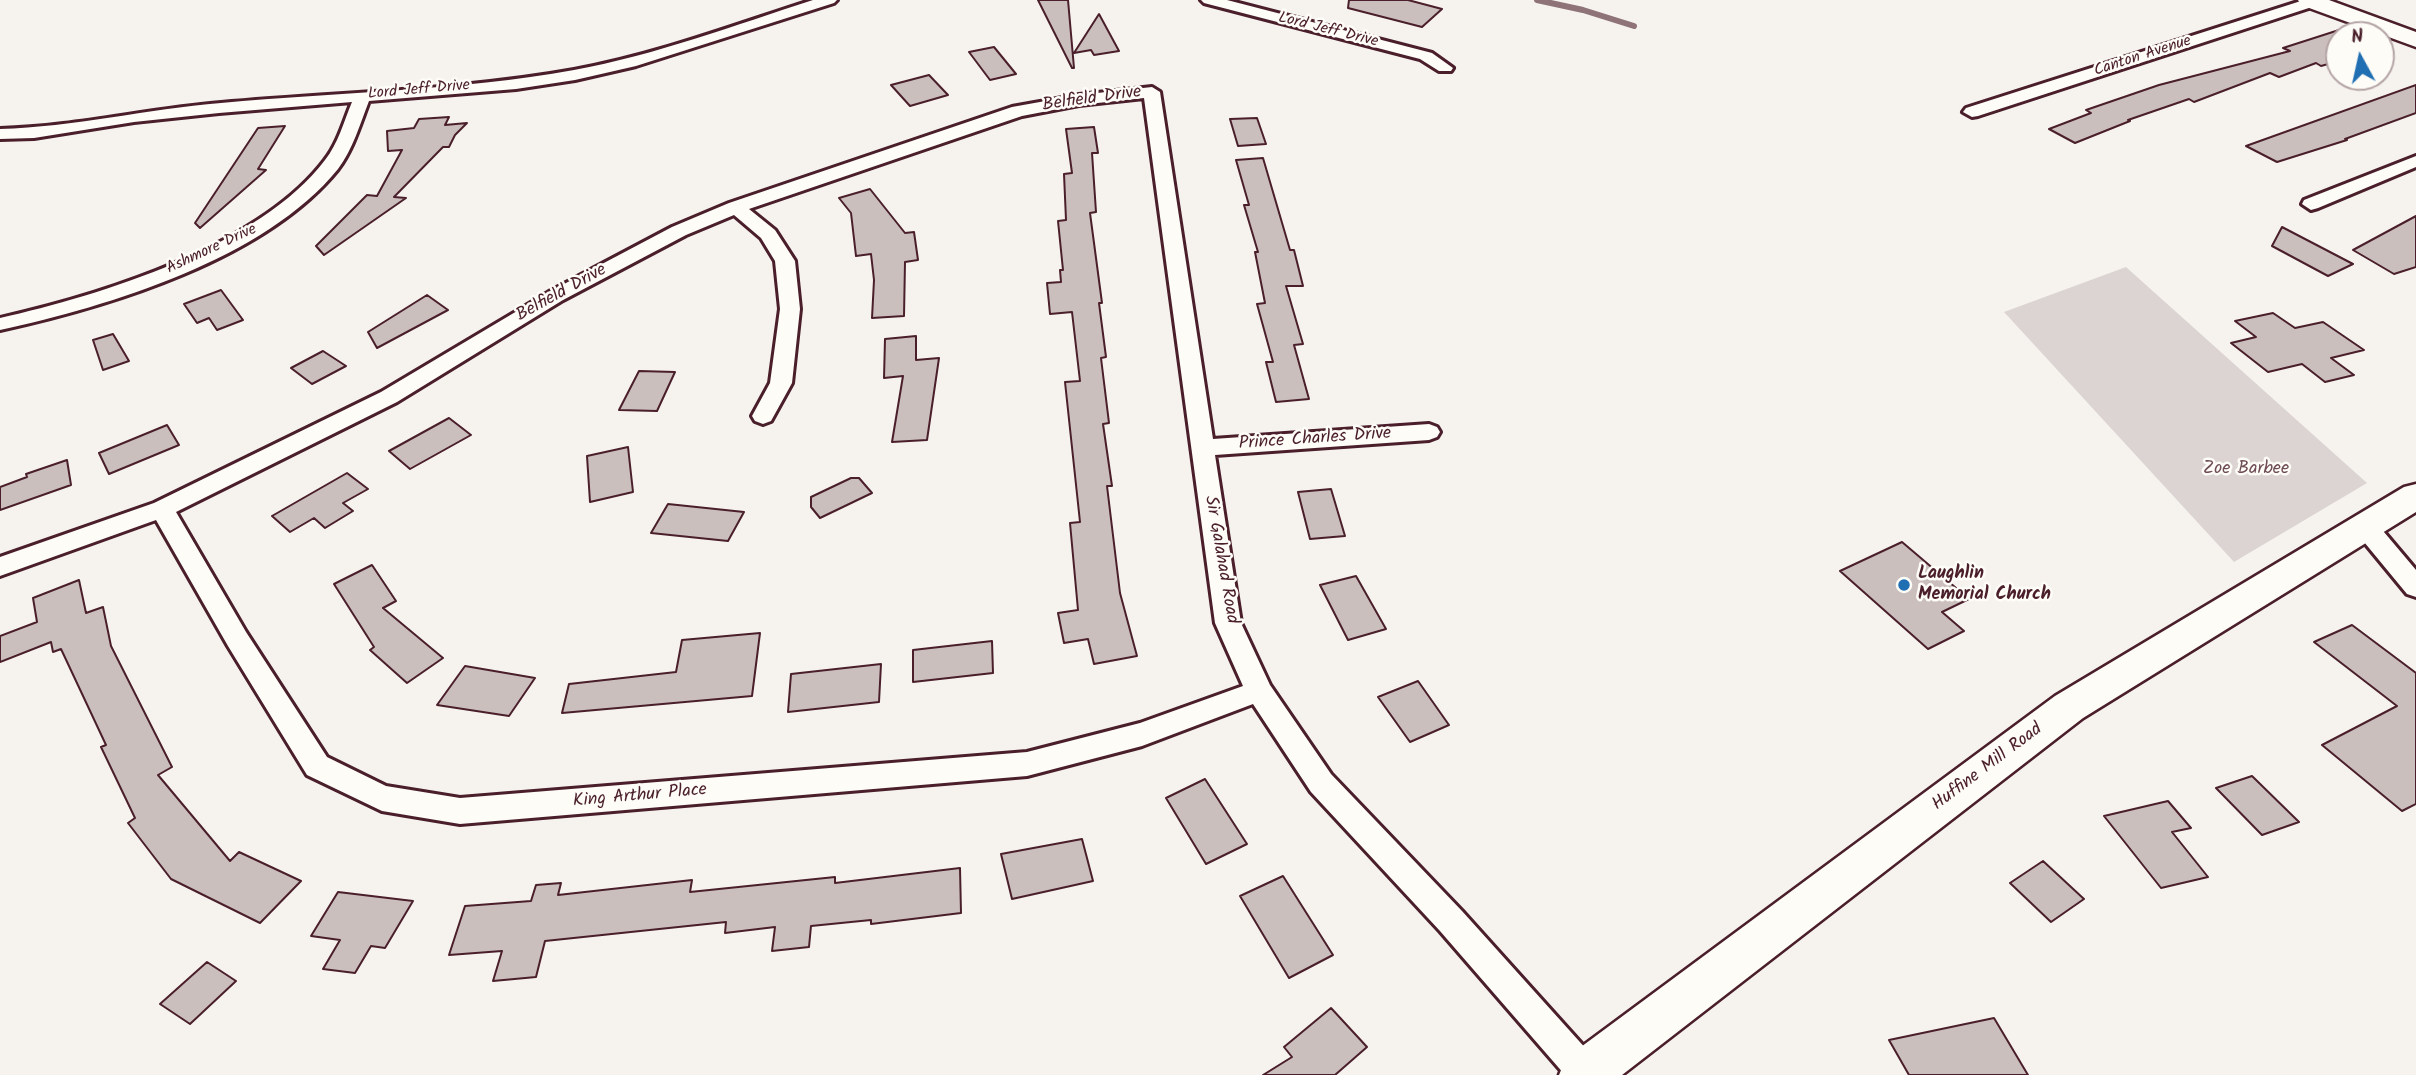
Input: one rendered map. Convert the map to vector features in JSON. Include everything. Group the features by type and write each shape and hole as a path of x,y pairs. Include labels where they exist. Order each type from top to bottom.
{"main road":[{"path":"2311,1 2416,40"},
{"name":"Huffine Mill Road","path":"1584,1074 2068,707 2364,525 2416,496"}],"street":[{"name":"Lord Jeff Drive","path":"0,134 34,133 134,117 207,109 516,84 575,75 630,63 829,0"},
{"name":"Lord Jeff Drive","path":"1209,0 1426,56 1445,68"},
{"name":"Canton Avenue","path":"1972,112 2311,1"},
{"name":"Belfield Drive","path":"0,567 162,509 389,397 556,296 679,231 736,207 1018,111 1079,100 1152,92"},
{"name":"Sir Galahad Road","path":"1152,92 1228,623 1259,691 1321,783 1451,920 1584,1074"},
{"name":"Ashmore Drive","path":"0,324 98,297 174,269 228,245 281,215 333,164 363,96"},
{"path":"2311,204 2416,162"},
{"path":"736,207 768,234 785,261 790,309 781,383 763,416"},
{"name":"Prince Charles Drive","path":"1202,448 1429,432"},
{"name":"King Arthur Place","path":"162,509 237,639 317,766 382,798 460,811 1027,764 1142,734 1259,691"},
{"path":"2364,525 2416,587"}],"green space":[{"name":"Zoe Barbee","path":"2126,267 2367,483 2234,562 2004,312"}],"building":[{"path":"1038,0 1068,0 1074,68 1072,68"},
{"path":"1349,0 1408,0 1442,9 1422,27 1348,8"},
{"path":"1099,14 1119,51 1094,55 1091,50 1074,53"},
{"path":"2325,34 2325,65 2316,63 2279,77 2270,73 2194,102 2189,99 2128,120 2130,121 2075,143 2049,129 2091,113 2086,110 2159,85 2290,51 2283,48"},
{"path":"994,47 1016,74 990,80 969,52"},
{"path":"929,75 948,95 910,106 891,85"},
{"path":"2416,85 2416,113 2345,139 2347,140 2277,162 2246,146"},
{"path":"449,117 445,125 467,123 455,135 449,147 443,147 394,197 406,198 324,255 316,246 367,195 377,196 402,150 388,151 387,131 414,128 419,119"},
{"path":"1257,118 1266,144 1238,146 1230,119"},
{"path":"285,126 258,169 266,170 200,228 195,223 258,128"},
{"path":"1094,127 1098,153 1092,153 1096,212 1090,213 1106,357 1101,358 1109,423 1103,424 1112,486 1107,486 1120,593 1137,656 1094,664 1088,639 1064,643 1058,613 1078,610 1070,523 1080,522 1065,382 1080,381 1072,312 1050,314 1047,283 1061,282 1060,270 1063,270 1058,221 1066,220 1064,174 1072,173 1066,129"},
{"path":"1263,158 1290,250 1294,250 1303,286 1286,286 1303,344 1294,345 1309,399 1276,402 1266,362 1273,362 1257,304 1265,303 1255,252 1258,252 1244,205 1249,205 1236,160"},
{"path":"870,189 905,233 914,232 918,260 905,262 904,316 872,318 874,280 871,254 856,256 851,213 839,198"},
{"path":"2416,216 2416,267 2394,274 2353,250"},
{"path":"2282,227 2353,264 2328,276 2272,246"},
{"path":"221,290 243,320 217,330 209,318 197,323 184,304"},
{"path":"427,295 448,310 377,348 368,332"},
{"path":"2273,313 2295,328 2323,322 2364,350 2331,358 2354,375 2325,382 2302,364 2268,372 2231,343 2256,337 2235,321"},
{"path":"113,334 129,361 103,370 93,340"},
{"path":"916,336 916,360 939,358 927,440 892,442 903,376 884,378 885,339"},
{"path":"323,351 346,366 312,384 291,368"},
{"path":"639,371 675,372 657,411 619,410"},
{"path":"449,418 471,435 410,469 389,451"},
{"path":"167,425 179,445 109,474 99,453"},
{"path":"628,447 633,492 590,502 587,456"},
{"path":"67,460 71,485 0,510 0,487 27,477 26,474"},
{"path":"347,473 368,489 343,503 353,511 325,528 314,518 290,532 272,516"},
{"path":"851,478 859,478 872,493 820,518 811,507 811,497"},
{"path":"1331,489 1345,536 1310,539 1298,492"},
{"path":"668,504 744,512 728,541 651,533"},
{"name":"Laughlin Memorial Church","path":"1902,542 1969,599 1942,612 1964,631 1928,649 1840,571"},
{"path":"372,565 396,601 383,608 443,658 407,683 370,650 374,647 334,584"},
{"path":"1356,576 1386,629 1348,640 1320,585"},
{"path":"79,580 86,613 103,607 111,646 172,767 158,775 230,861 239,852 301,881 260,923 171,879 128,823 135,818 101,747 106,745 61,649 53,652 51,642 0,662 0,636 37,622 33,598"},
{"path":"2352,625 2416,673 2416,804 2402,811 2322,745 2397,706 2314,642"},
{"path":"760,633 752,696 562,713 569,684 676,672 682,640"},
{"path":"992,641 993,673 913,682 913,650"},
{"path":"881,664 879,702 788,712 791,674"},
{"path":"465,666 535,678 509,716 437,705"},
{"path":"1418,681 1449,725 1410,742 1378,697"},
{"path":"2252,776 2299,822 2262,835 2216,788"},
{"path":"1205,779 1247,844 1206,864 1166,798"},
{"path":"2168,801 2191,828 2172,832 2208,877 2161,888 2104,816"},
{"path":"1082,839 1093,881 1012,899 1001,854"},
{"path":"2043,861 2084,899 2051,922 2010,883"},
{"path":"960,868 961,913 871,924 871,920 811,926 809,947 772,951 775,927 725,933 726,922 545,941 536,977 493,981 502,951 449,955 465,906 531,901 536,885 561,883 558,895 692,880 690,892 835,877 835,883"},
{"path":"1283,876 1333,955 1289,978 1240,896"},
{"path":"338,892 413,901 385,948 371,946 355,973 323,969 340,940 311,936"},
{"path":"207,962 236,981 190,1024 160,1004"},
{"path":"1331,1008 1367,1047 1335,1075 1263,1075 1292,1057 1284,1047"},
{"path":"1994,1018 2028,1075 1909,1075 1889,1040"}],"waterway":[{"path":"1537,0 1583,10 1634,26"}],"place":[{"name":"Laughlin Memorial Church","path":"1904,585"}]}
